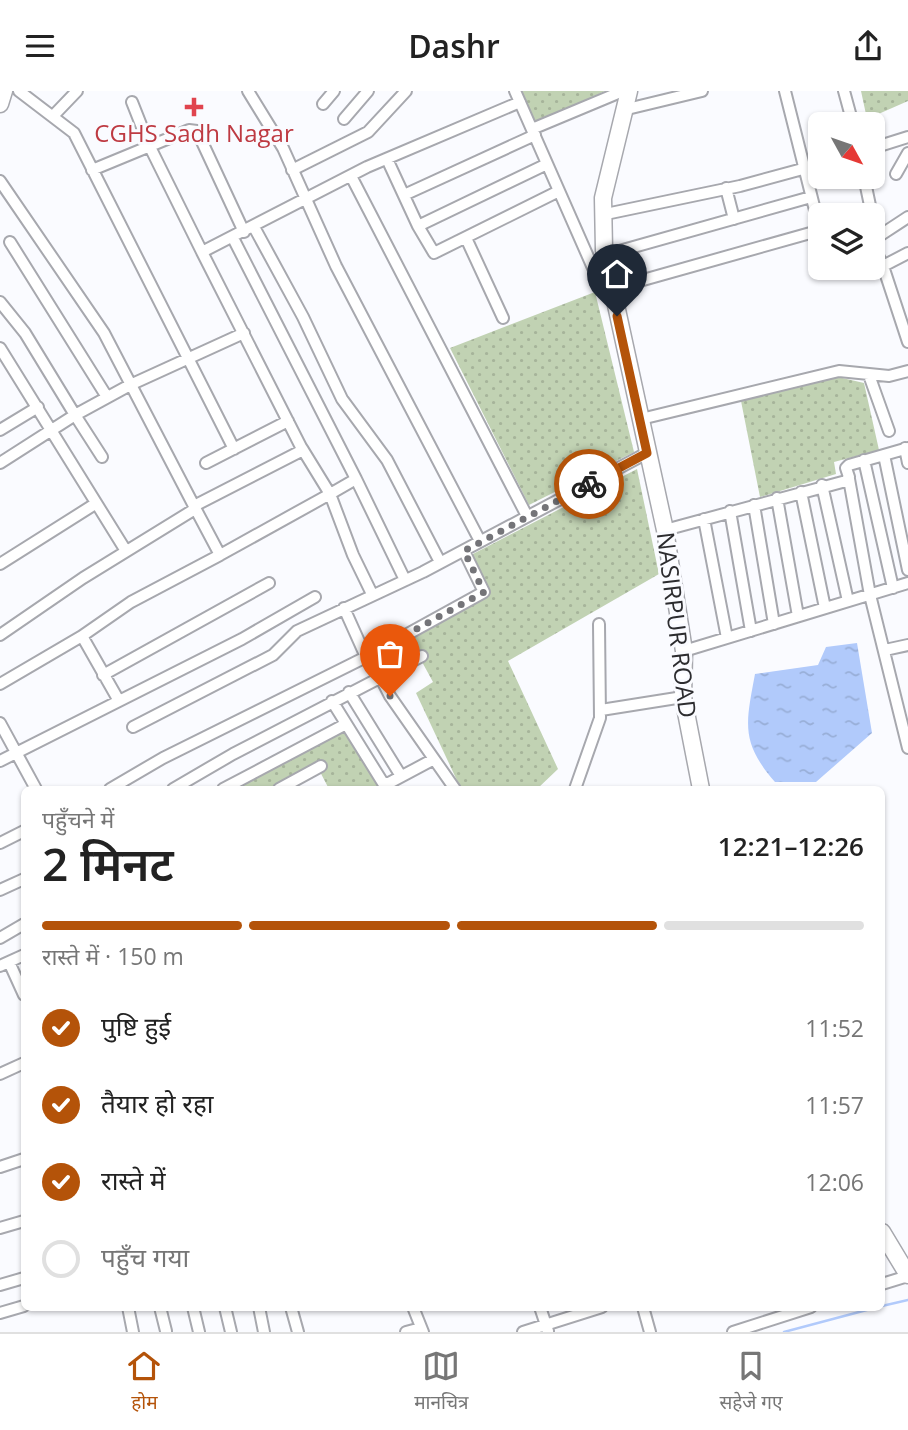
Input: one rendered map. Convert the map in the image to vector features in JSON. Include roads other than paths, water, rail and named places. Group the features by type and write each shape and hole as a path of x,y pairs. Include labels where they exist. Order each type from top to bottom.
{"street":[{"path":"0,104 4,91"},
{"path":"19,91 74,133 234,449"},
{"path":"53,115 77,91"},
{"path":"248,91 264,113 336,266 480,541"},
{"path":"323,104 334,91"},
{"path":"344,118 368,91"},
{"path":"292,170 368,132 406,91"},
{"path":"404,195 533,132 628,91"},
{"name":"NASIRPUR ROAD","path":"628,91 601,215 605,255 665,530 684,651 683,697 700,786"},
{"path":"623,110 702,91"},
{"path":"785,91 813,203"},
{"path":"844,91 850,112"},
{"path":"202,252 517,96 597,277 611,289 808,235"},
{"path":"132,102 149,145 202,252 303,450 330,494 353,555 372,594"},
{"path":"92,170 189,130 199,133 249,229 303,317 342,400 387,460 440,562"},
{"path":"886,144 908,137"},
{"path":"896,174 908,153"},
{"path":"387,159 433,253 558,191"},
{"path":"418,226 547,164"},
{"path":"601,215 808,167"},
{"path":"351,176 527,516"},
{"path":"0,181 98,324 220,555"},
{"path":"726,188 734,219"},
{"path":"605,255 811,197"},
{"path":"885,232 908,217"},
{"path":"233,238 405,580"},
{"path":"466,238 503,318"},
{"path":"10,241 107,397"},
{"path":"885,265 908,253"},
{"path":"885,272 908,342"},
{"path":"0,302 25,333 102,457"},
{"path":"0,463 75,415 131,384 244,333"},
{"path":"0,348 126,551"},
{"path":"641,419 839,371 889,376 908,371"},
{"path":"869,375 890,432"},
{"path":"0,430 37,407"},
{"path":"206,463 288,421"},
{"path":"908,463 906,448 847,467 870,595 908,748"},
{"path":"0,635 195,508 303,450"},
{"path":"133,727 273,655 290,636 313,623 464,551 647,453"},
{"path":"884,454 908,570"},
{"path":"864,460 893,588"},
{"path":"0,684 82,636 131,601 356,479"},
{"path":"665,530 849,479"},
{"path":"822,485 848,601"},
{"path":"802,492 825,608"},
{"path":"777,498 798,617"},
{"path":"0,564 95,504"},
{"path":"754,505 774,624"},
{"path":"730,511 751,631"},
{"path":"704,519 727,638"},
{"path":"115,786 163,758 367,656 484,592 464,551"},
{"path":"103,675 269,583"},
{"path":"684,651 908,583"},
{"path":"0,761 242,639 315,597"},
{"path":"344,608 367,656 453,786"},
{"path":"576,786 601,710 600,624"},
{"path":"82,636 118,701"},
{"path":"885,650 908,645"},
{"path":"178,786 332,701 422,656"},
{"path":"349,692 401,776"},
{"path":"601,710 683,697"},
{"path":"332,701 383,783 434,759"},
{"path":"0,723 19,753 35,786"},
{"path":"238,786 346,724"},
{"path":"284,786 321,766"},
{"path":"0,843 21,832"},
{"path":"0,890 21,880"},
{"path":"0,938 21,926"},
{"path":"21,956 5,964 21,990"},
{"path":"0,1074 21,1064"},
{"path":"0,1167 21,1160"},
{"path":"1,1224 21,1221"},
{"path":"885,1237 908,1276 885,1283"},
{"path":"0,1285 21,1279"},
{"path":"0,1313 21,1307"},
{"path":"129,1311 133,1332"},
{"path":"161,1311 165,1332"},
{"path":"194,1311 199,1332"},
{"path":"226,1311 231,1332"},
{"path":"260,1311 264,1332"},
{"path":"292,1311 298,1332"},
{"path":"406,1332 422,1330 415,1311"},
{"path":"541,1311 547,1329"},
{"path":"523,1332 547,1329 588,1311"},
{"path":"644,1311 650,1332"},
{"path":"733,1332 799,1311"}],"water":[{"path":"857,643 872,733 816,782 775,782 756,755 748,731 755,674 818,665 826,647"}],"waterway":[{"path":"885,1305 908,1300"},
{"path":"784,1332 863,1311"}],"place":[{"name":"CGHS Sadh Nagar","path":"194,107"}]}
